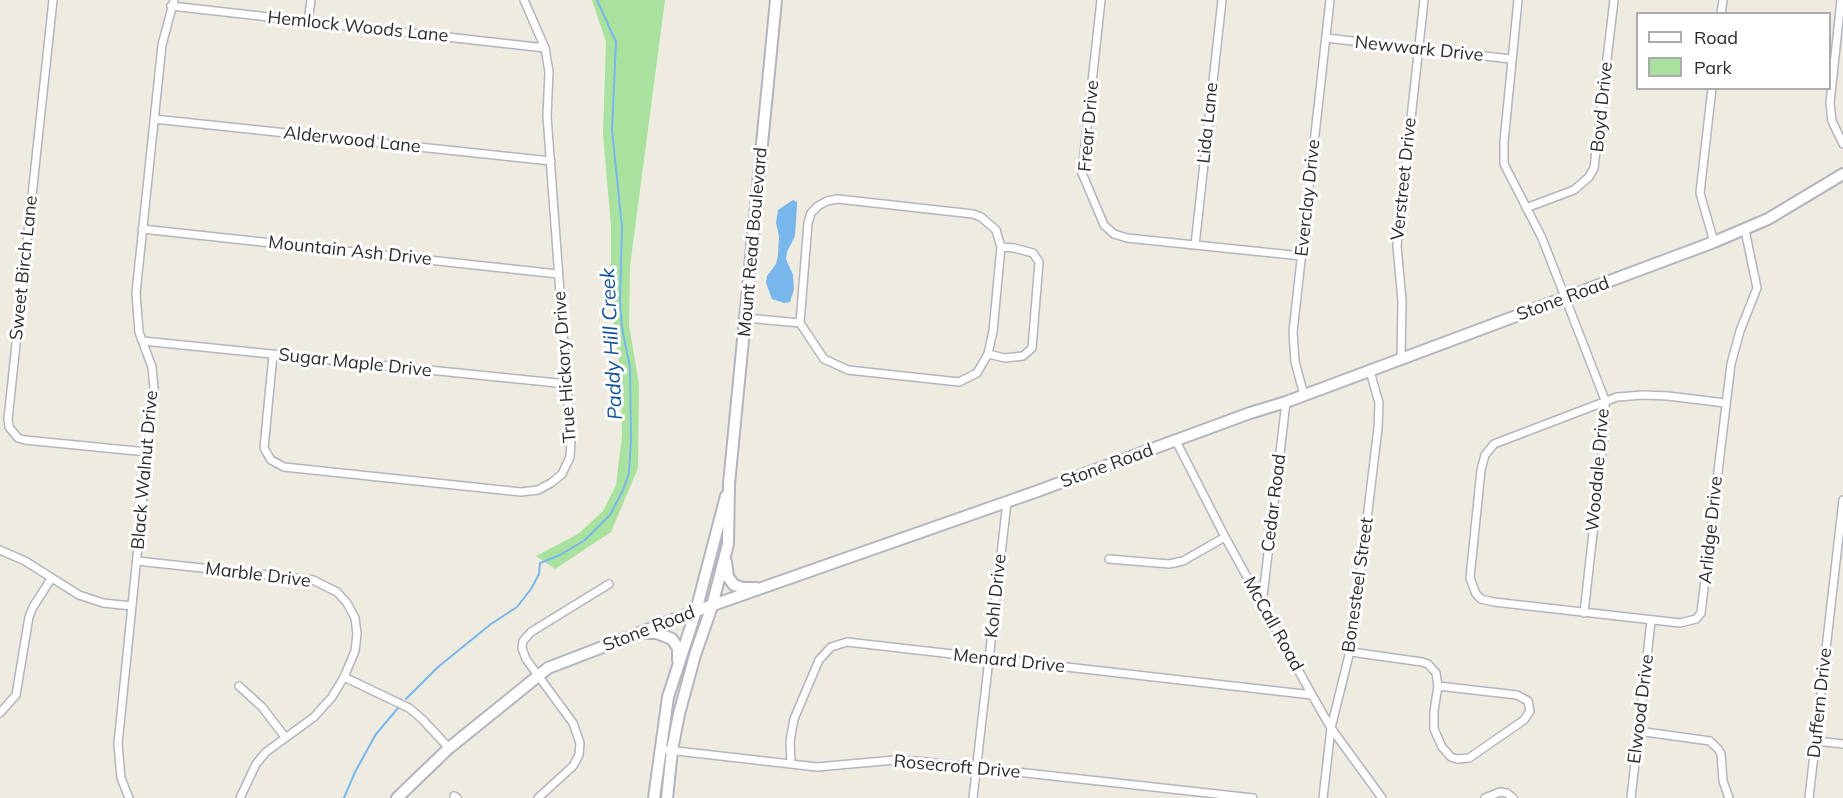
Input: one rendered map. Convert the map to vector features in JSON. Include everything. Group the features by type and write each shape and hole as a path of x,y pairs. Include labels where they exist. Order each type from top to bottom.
{"street":[{"name":"Sweet Birch Lane","path":"53,0 9,427 18,438 25,440 147,452"},
{"path":"308,21 310,0"},
{"name":"True Hickory Drive","path":"273,355 264,448 266,454 276,464 284,467 510,491 538,490 556,480 566,468 570,457 571,441 547,116 549,72 545,48 524,0"},
{"name":"Mount Read Boulevard","path":"667,798 672,750 686,685 712,606 726,553 730,510 729,484 776,0"},
{"name":"Frear Drive","path":"1101,0 1082,166 1083,178 1101,220 1114,234 1127,238 1302,256"},
{"name":"Lida Lane","path":"1195,245 1222,0"},
{"name":"Everclay Drive","path":"1304,395 1293,346 1330,0"},
{"name":"Verstreet Drive","path":"1401,359 1402,301 1396,246 1424,0"},
{"name":"Woodale Drive","path":"1518,0 1503,155 1508,173 1542,238 1605,400 1605,426 1584,613"},
{"name":"Boyd Drive","path":"1526,208 1574,190 1589,177 1594,168 1614,0"},
{"path":"1841,0 1830,103 1832,121 1843,144"},
{"name":"Black Walnut Drive","path":"129,798 120,778 118,744 154,388 152,367 139,332 136,307 162,45 173,3"},
{"name":"Hemlock Woods Lane","path":"173,3 545,48"},
{"name":"Newwark Drive","path":"1326,38 1511,59"},
{"path":"1712,90 1700,193 1714,242"},
{"name":"Alderwood Lane","path":"154,119 551,161"},
{"name":"Stone Road","path":"397,798 449,748 548,668 696,611 1007,502 1250,412 1286,402 1714,242 1768,219 1843,174"},
{"path":"849,200 981,217 996,230 1001,247 993,331 988,354 977,373 959,382 848,370 824,359 800,323 808,223 811,213 827,201 849,200"},
{"name":"Mountain Ash Drive","path":"142,229 558,274"},
{"name":"Arlidge Drive","path":"1605,400 1500,440 1488,449 1481,470 1470,578 1472,589 1481,599 1494,603 1651,621 1689,622 1701,613 1725,403 1736,342 1757,288 1745,230"},
{"path":"988,354 1005,358 1023,357 1032,348 1039,262 1033,253 1001,247"},
{"path":"746,318 800,323"},
{"name":"Sugar Maple Drive","path":"142,341 567,384"},
{"name":"Bonesteel Street","path":"1323,798 1331,728 1350,652 1378,428 1379,403 1370,371"},
{"path":"1605,400 1628,395 1643,395 1725,403"},
{"name":"Cedar Road","path":"1262,604 1286,402"},
{"name":"McCall Road","path":"1176,441 1225,537 1331,728 1382,798"},
{"name":"Mount Read Boulevard","path":"654,798 668,697 696,611 729,484"},
{"name":"Duffern Drive","path":"1809,798 1840,551 1843,500"},
{"name":"Kohl Drive","path":"973,798 1007,502"},
{"path":"1109,559 1169,564 1183,561 1225,537"},
{"path":"0,550 25,561 51,579 90,600 132,606"},
{"path":"726,553 727,573 734,585 743,588 765,587"},
{"name":"Marble Drive","path":"137,561 312,580 330,587 346,603 355,618 355,651 332,698 322,709 266,752 256,764 240,798"},
{"path":"0,713 16,695 29,617 51,579"},
{"path":"538,798 573,766 580,749 579,736 573,723 524,655 522,645 531,632 609,584"},
{"name":"Elwood Drive","path":"1631,798 1651,621"},
{"path":"638,633 657,633 672,639 678,648 678,666"},
{"name":"Menard Drive","path":"791,763 790,741 794,719 819,660 831,647 847,642 1312,695"},
{"path":"1350,652 1428,664 1436,673 1438,686 1434,729 1442,747 1456,759 1469,758 1524,720 1530,711 1528,701 1517,695 1438,686"},
{"path":"344,676 409,708 449,748"},
{"path":"239,686 262,707 285,737"},
{"path":"1638,732 1710,741 1721,754 1723,781 1729,798"},
{"path":"1816,741 1843,744"},
{"name":"Rosecroft Drive","path":"660,748 830,766 895,760 1253,798"},
{"path":"1485,798 1500,792 1507,793 1513,798"}],"green space":[{"path":"592,0 665,0 630,266 629,325 639,384 638,468 611,532 555,569 536,556 578,534 603,511 616,485 622,436 621,377 611,304 611,226 603,135 606,42"}],"water":[{"path":"793,200 797,202 795,236 786,259 793,275 794,289 790,302 784,303 772,299 766,283 767,276 776,264 778,256 779,236 776,223 778,210"}],"waterway":[{"name":"Paddy Hill Creek","path":"406,699 438,667 491,624 517,607 539,574 540,563 560,555 585,540 610,515 629,473 630,367 622,328 620,302 622,227 612,130 616,42 597,0"},
{"name":"Paddy Hill Creek","path":"344,798 376,734 398,708"}]}
